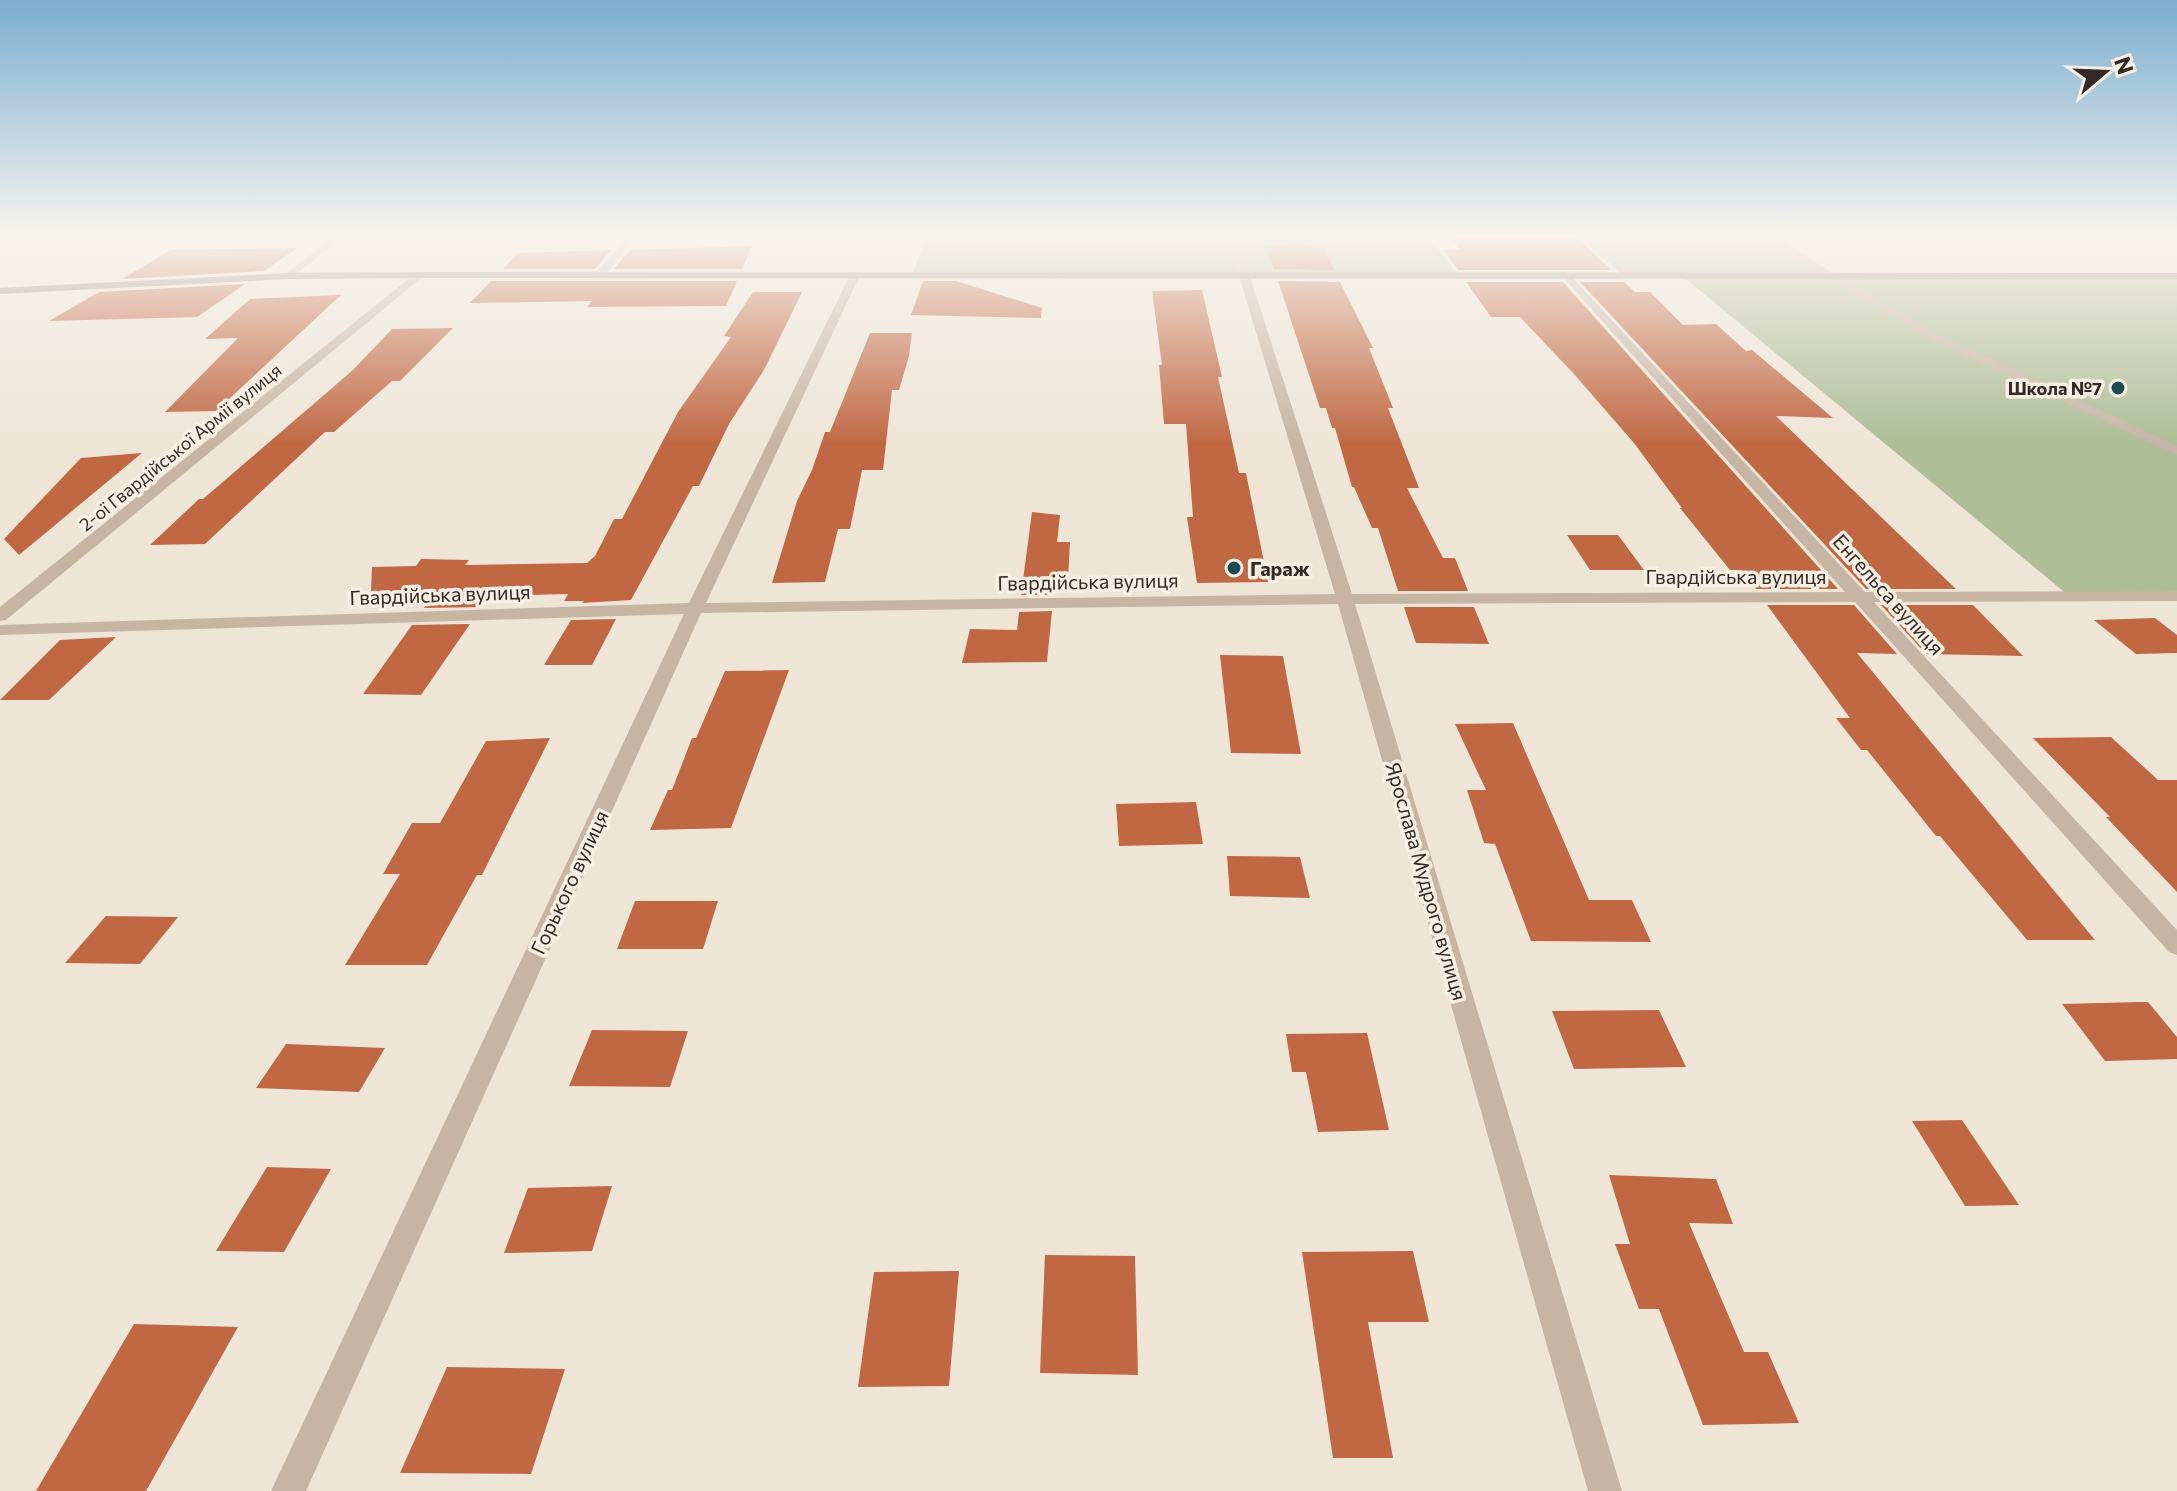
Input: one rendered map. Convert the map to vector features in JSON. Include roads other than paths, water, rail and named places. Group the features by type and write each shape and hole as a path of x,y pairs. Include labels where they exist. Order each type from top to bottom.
{"street":[{"name":"2-ої Гвардійської Армії вулиця","path":"0,616 382,306"},
{"name":"Горького вулиця","path":"288,1491 695,608 840,306"},
{"name":"Ярослава Мудрого вулиця","path":"1254,306 1345,599 1605,1491"},
{"name":"Енгельса вулиця","path":"1595,306 2177,946"},
{"name":"Гвардійська вулиця","path":"0,630 695,608 1345,599 2177,596"}],"lane":[{"path":"1881,306 1929,334 2177,451"}],"place":[{"name":"Школа №7","path":"2118,388"},
{"name":"Гараж","path":"1234,568"}]}
